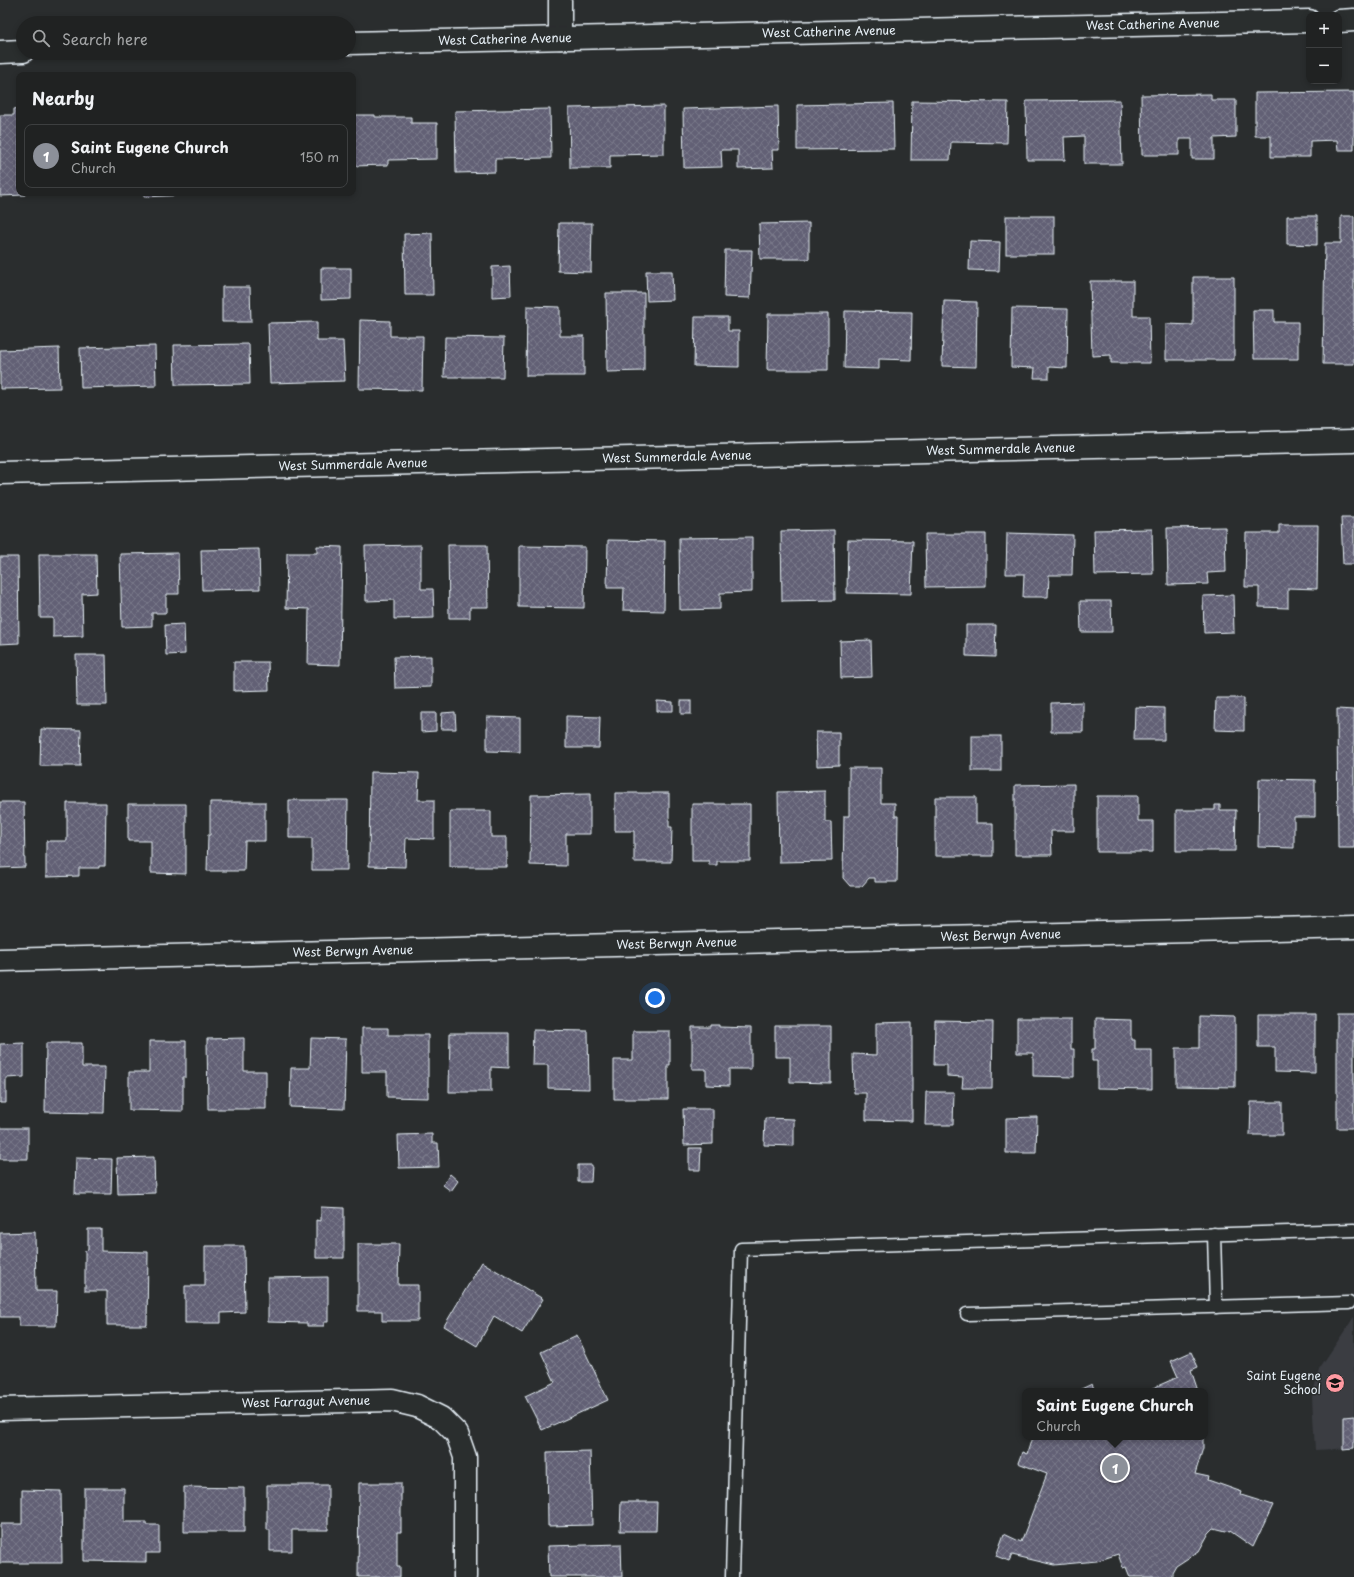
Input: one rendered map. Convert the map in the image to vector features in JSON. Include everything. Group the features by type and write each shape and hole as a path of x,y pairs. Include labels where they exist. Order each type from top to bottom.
{"street":[{"path":"560,0 560,38"},
{"path":"1342,21 1354,20"},
{"name":"West Catherine Avenue","path":"356,43 1306,21"},
{"path":"0,52 16,52"},
{"name":"West Summerdale Avenue","path":"0,473 1354,441"},
{"name":"West Berwyn Avenue","path":"0,960 1354,927"},
{"name":"West Farragut Avenue","path":"0,1409 392,1400 417,1406 441,1418 456,1434 465,1457 465,1577"}],"lane":[{"path":"732,1577 741,1248 1354,1230"},
{"path":"1214,1234 1216,1307"},
{"path":"967,1314 1349,1303"}],"shaded area":[{"name":"Saint Eugene School","path":"1354,1317 1354,1448 1315,1450 1312,1397 1319,1369"}],"building":[{"path":"1354,92 1354,150 1338,150 1337,140 1310,141 1310,157 1271,157 1271,136 1255,136 1255,93"},
{"path":"1211,94 1211,100 1236,100 1236,137 1214,138 1214,159 1192,159 1192,139 1179,139 1179,155 1142,155 1141,95"},
{"path":"1120,100 1122,164 1084,164 1084,136 1064,137 1065,160 1027,160 1026,101"},
{"path":"912,101 1008,102 1007,143 951,142 950,160 911,160"},
{"path":"893,103 894,149 797,150 797,105"},
{"path":"664,106 664,154 610,155 610,168 570,168 569,108"},
{"path":"778,106 779,150 772,150 773,168 738,169 738,150 721,150 722,167 684,168 683,109"},
{"path":"14,109 16,109 16,195 0,196 0,115 14,115"},
{"path":"550,109 551,158 495,159 495,172 456,173 455,111"},
{"path":"356,115 375,115 375,117 411,117 411,123 437,123 437,159 388,160 388,165 356,166"},
{"path":"144,196 166,196 144,197"},
{"path":"1006,216 1054,216 1054,254 1006,254"},
{"path":"1287,216 1317,216 1317,245 1287,244"},
{"path":"1341,216 1354,216 1354,364 1323,364 1325,243 1341,243"},
{"path":"559,223 592,223 591,272 558,271"},
{"path":"809,223 809,259 760,259 759,224"},
{"path":"432,233 433,295 405,295 404,234"},
{"path":"970,241 1000,242 999,271 969,270"},
{"path":"725,250 752,250 750,298 724,297"},
{"path":"510,266 511,296 492,297 492,267"},
{"path":"321,268 351,268 351,299 321,300"},
{"path":"646,271 672,271 673,300 647,301"},
{"path":"1193,277 1234,277 1234,360 1166,360 1166,324 1193,325"},
{"path":"1090,281 1133,281 1133,316 1149,316 1150,363 1111,363 1111,355 1092,356"},
{"path":"222,287 250,287 251,322 222,322"},
{"path":"606,293 644,293 644,371 607,372"},
{"path":"944,301 977,302 976,367 942,366"},
{"path":"527,306 560,307 560,336 584,336 584,376 526,376"},
{"path":"1012,308 1068,309 1067,368 1049,367 1049,378 1034,378 1035,368 1011,367"},
{"path":"1253,310 1274,310 1274,322 1298,322 1298,359 1254,359"},
{"path":"845,311 912,312 911,360 879,359 879,369 844,368"},
{"path":"768,314 828,314 828,370 767,370"},
{"path":"695,317 728,317 728,331 739,331 739,367 694,366"},
{"path":"360,320 390,321 390,336 423,336 422,390 359,389"},
{"path":"317,322 317,341 343,341 345,381 270,383 268,323"},
{"path":"445,337 504,338 503,377 444,377"},
{"path":"249,344 250,384 175,385 174,345"},
{"path":"155,346 156,386 81,388 80,348"},
{"path":"59,348 60,388 0,389 0,350"},
{"path":"1341,518 1354,518 1354,564 1343,564"},
{"path":"1279,525 1318,525 1317,589 1288,588 1288,608 1259,607 1259,587 1245,587 1246,533 1279,533"},
{"path":"1225,527 1226,572 1207,573 1208,584 1168,585 1167,528"},
{"path":"1152,529 1153,574 1095,575 1094,530"},
{"path":"834,530 835,600 782,601 781,531"},
{"path":"1007,533 1073,535 1072,575 1049,575 1048,597 1023,597 1024,574 1006,574"},
{"path":"925,534 986,534 986,586 926,587"},
{"path":"752,537 752,592 720,593 720,609 680,610 679,538"},
{"path":"608,540 665,541 664,611 623,610 624,588 607,588"},
{"path":"848,540 913,541 911,594 847,593"},
{"path":"421,545 421,589 433,589 434,618 394,619 394,600 366,601 365,546"},
{"path":"448,545 487,545 488,607 470,607 470,618 449,618"},
{"path":"317,546 342,547 340,665 308,664 309,609 286,608 287,553 317,553"},
{"path":"519,546 585,547 584,608 519,607"},
{"path":"259,549 260,589 202,590 201,550"},
{"path":"178,553 179,594 166,594 166,613 152,613 152,626 122,627 120,554"},
{"path":"39,554 96,554 97,593 82,594 83,636 53,637 53,618 40,618"},
{"path":"0,557 18,557 19,643 0,644"},
{"path":"1233,595 1234,632 1204,633 1203,596"},
{"path":"1080,601 1111,601 1112,632 1081,632"},
{"path":"184,624 185,654 166,655 165,625"},
{"path":"966,625 996,625 995,657 966,656"},
{"path":"871,640 872,677 841,678 840,641"},
{"path":"76,655 106,655 107,705 77,705"},
{"path":"431,656 431,687 395,688 394,657"},
{"path":"234,662 268,662 269,690 234,691"},
{"path":"1216,698 1244,698 1244,731 1215,730"},
{"path":"657,701 673,702 673,711 657,711"},
{"path":"681,701 691,701 691,714 681,714"},
{"path":"1083,702 1083,732 1051,732 1051,703"},
{"path":"1135,707 1164,708 1164,740 1134,740"},
{"path":"1337,709 1354,710 1354,848 1338,848"},
{"path":"455,712 456,729 441,729 442,713"},
{"path":"421,713 436,713 436,731 421,732"},
{"path":"566,716 600,717 599,748 566,748"},
{"path":"487,717 520,718 520,752 487,751"},
{"path":"41,729 81,730 80,766 40,766"},
{"path":"816,732 839,732 839,765 817,766"},
{"path":"972,736 1001,736 1001,771 972,771"},
{"path":"849,768 881,768 881,803 895,803 895,816 898,816 897,882 875,882 875,878 869,878 862,886 850,886 843,878 844,816 849,816"},
{"path":"370,772 419,773 418,800 434,800 434,839 406,838 405,867 369,866"},
{"path":"1259,779 1315,780 1315,817 1294,817 1294,848 1258,847"},
{"path":"1074,784 1074,831 1051,831 1052,855 1015,855 1015,785"},
{"path":"825,791 825,822 831,822 832,861 779,862 778,792"},
{"path":"615,793 669,793 669,827 672,827 671,862 634,862 634,831 615,831"},
{"path":"590,794 590,834 566,834 566,866 530,865 531,795"},
{"path":"1097,796 1138,796 1138,821 1153,821 1153,852 1097,852"},
{"path":"935,797 976,797 976,823 993,823 993,856 935,856"},
{"path":"289,800 348,800 347,870 312,870 312,838 289,838"},
{"path":"0,802 24,802 25,867 0,868"},
{"path":"210,802 265,802 265,841 245,841 244,871 207,871 208,835 210,835"},
{"path":"67,803 106,803 105,866 99,866 99,868 79,868 79,876 46,877 46,841 67,841"},
{"path":"128,804 186,804 186,874 151,873 151,841 128,841"},
{"path":"692,804 750,804 750,861 717,861 717,865 709,865 709,861 692,861"},
{"path":"1215,805 1220,805 1220,810 1236,810 1235,851 1176,851 1176,810 1215,810"},
{"path":"450,811 491,811 491,837 507,837 507,867 450,867"},
{"path":"1337,1013 1354,1013 1354,1128 1337,1128"},
{"path":"1258,1015 1315,1015 1315,1073 1275,1072 1275,1047 1258,1047"},
{"path":"1199,1016 1235,1017 1235,1087 1176,1086 1176,1048 1199,1048"},
{"path":"1017,1019 1071,1019 1071,1049 1074,1049 1074,1077 1033,1076 1033,1053 1017,1053"},
{"path":"1095,1019 1131,1020 1131,1040 1135,1040 1135,1050 1152,1050 1152,1089 1097,1088 1097,1061 1092,1061 1092,1049 1095,1049"},
{"path":"935,1021 993,1022 992,1088 962,1088 963,1077 947,1076 947,1065 934,1065"},
{"path":"912,1022 912,1121 866,1120 866,1093 854,1093 853,1054 876,1055 876,1023"},
{"path":"711,1025 719,1025 719,1027 751,1028 751,1069 729,1069 729,1086 706,1085 706,1069 692,1069 692,1027 711,1027"},
{"path":"775,1026 831,1026 831,1083 790,1082 790,1057 775,1057"},
{"path":"362,1028 388,1028 388,1035 428,1035 428,1098 387,1097 387,1072 362,1072"},
{"path":"533,1030 588,1031 589,1089 548,1088 548,1065 532,1065"},
{"path":"633,1031 670,1031 668,1099 614,1099 614,1060 633,1060"},
{"path":"450,1033 509,1033 509,1068 491,1067 491,1092 449,1092"},
{"path":"244,1038 244,1071 266,1071 266,1109 208,1109 207,1039"},
{"path":"311,1038 346,1039 344,1109 290,1107 291,1068 310,1068"},
{"path":"149,1041 186,1041 186,1077 183,1077 183,1111 129,1110 129,1072 149,1072"},
{"path":"24,1043 24,1077 6,1078 6,1103 0,1103 0,1044"},
{"path":"46,1043 82,1043 82,1067 105,1067 104,1113 45,1112"},
{"path":"926,1092 954,1092 953,1125 925,1125"},
{"path":"1251,1102 1282,1102 1282,1135 1250,1135"},
{"path":"683,1109 713,1109 713,1144 684,1145"},
{"path":"1037,1117 1036,1153 1006,1153 1006,1118"},
{"path":"765,1118 794,1119 794,1146 764,1145"},
{"path":"0,1128 28,1128 28,1159 0,1159"},
{"path":"432,1134 432,1143 438,1143 439,1167 399,1168 398,1135"},
{"path":"689,1148 701,1148 700,1170 689,1170"},
{"path":"154,1157 155,1193 118,1194 117,1158"},
{"path":"76,1158 112,1159 111,1194 75,1194"},
{"path":"578,1165 592,1165 591,1182 578,1182"},
{"path":"450,1174 458,1181 451,1191 443,1185"},
{"path":"321,1207 344,1208 344,1258 316,1258 316,1220 321,1221"},
{"path":"88,1229 101,1229 101,1251 148,1252 147,1325 107,1325 107,1291 85,1291 85,1251 88,1250"},
{"path":"35,1232 36,1291 57,1291 56,1326 19,1326 19,1317 0,1317 0,1233"},
{"path":"358,1244 399,1244 398,1285 418,1285 418,1321 382,1321 382,1311 358,1311"},
{"path":"205,1246 244,1246 245,1312 221,1313 221,1323 185,1323 185,1286 205,1286"},
{"path":"482,1262 543,1299 522,1333 494,1316 477,1346 444,1326"},
{"path":"328,1277 328,1322 324,1322 324,1326 307,1326 307,1323 268,1322 268,1278"},
{"path":"577,1335 608,1400 542,1430 525,1396 555,1382 541,1352"},
{"path":"1191,1352 1198,1367 1191,1370 1197,1388 1153,1388 1178,1377 1171,1361"},
{"path":"1092,1384 1094,1388 1083,1388"},
{"path":"1354,1416 1354,1448 1344,1449 1344,1417"},
{"path":"1031,1440 1203,1440 1203,1448 1195,1474 1209,1477 1208,1480 1242,1492 1241,1495 1273,1505 1253,1547 1230,1531 1214,1528 1209,1533 1199,1551 1176,1566 1172,1573 1172,1577 1130,1577 1126,1567 1123,1568 1118,1554 1097,1561 1054,1565 1012,1555 1009,1561 996,1556 1004,1534 1021,1542 1047,1474 1018,1463 1022,1452 1027,1454"},
{"path":"590,1451 592,1525 548,1526 547,1452"},
{"path":"359,1483 401,1483 401,1532 397,1532 397,1567 400,1567 400,1577 358,1577"},
{"path":"267,1485 328,1485 328,1530 292,1530 292,1551 270,1551 270,1530 267,1530"},
{"path":"184,1487 244,1488 244,1532 184,1532"},
{"path":"84,1488 124,1488 124,1522 146,1522 146,1525 159,1525 159,1553 146,1553 146,1562 84,1561"},
{"path":"22,1490 61,1491 62,1563 0,1563 0,1524 22,1524"},
{"path":"621,1502 657,1502 656,1531 620,1531"},
{"path":"621,1544 622,1577 549,1577 548,1546"}],"place":[{"name":"Saint Eugene School","path":"1335,1383"},
{"name":"Saint Eugene Church","path":"1115,1468"}]}
